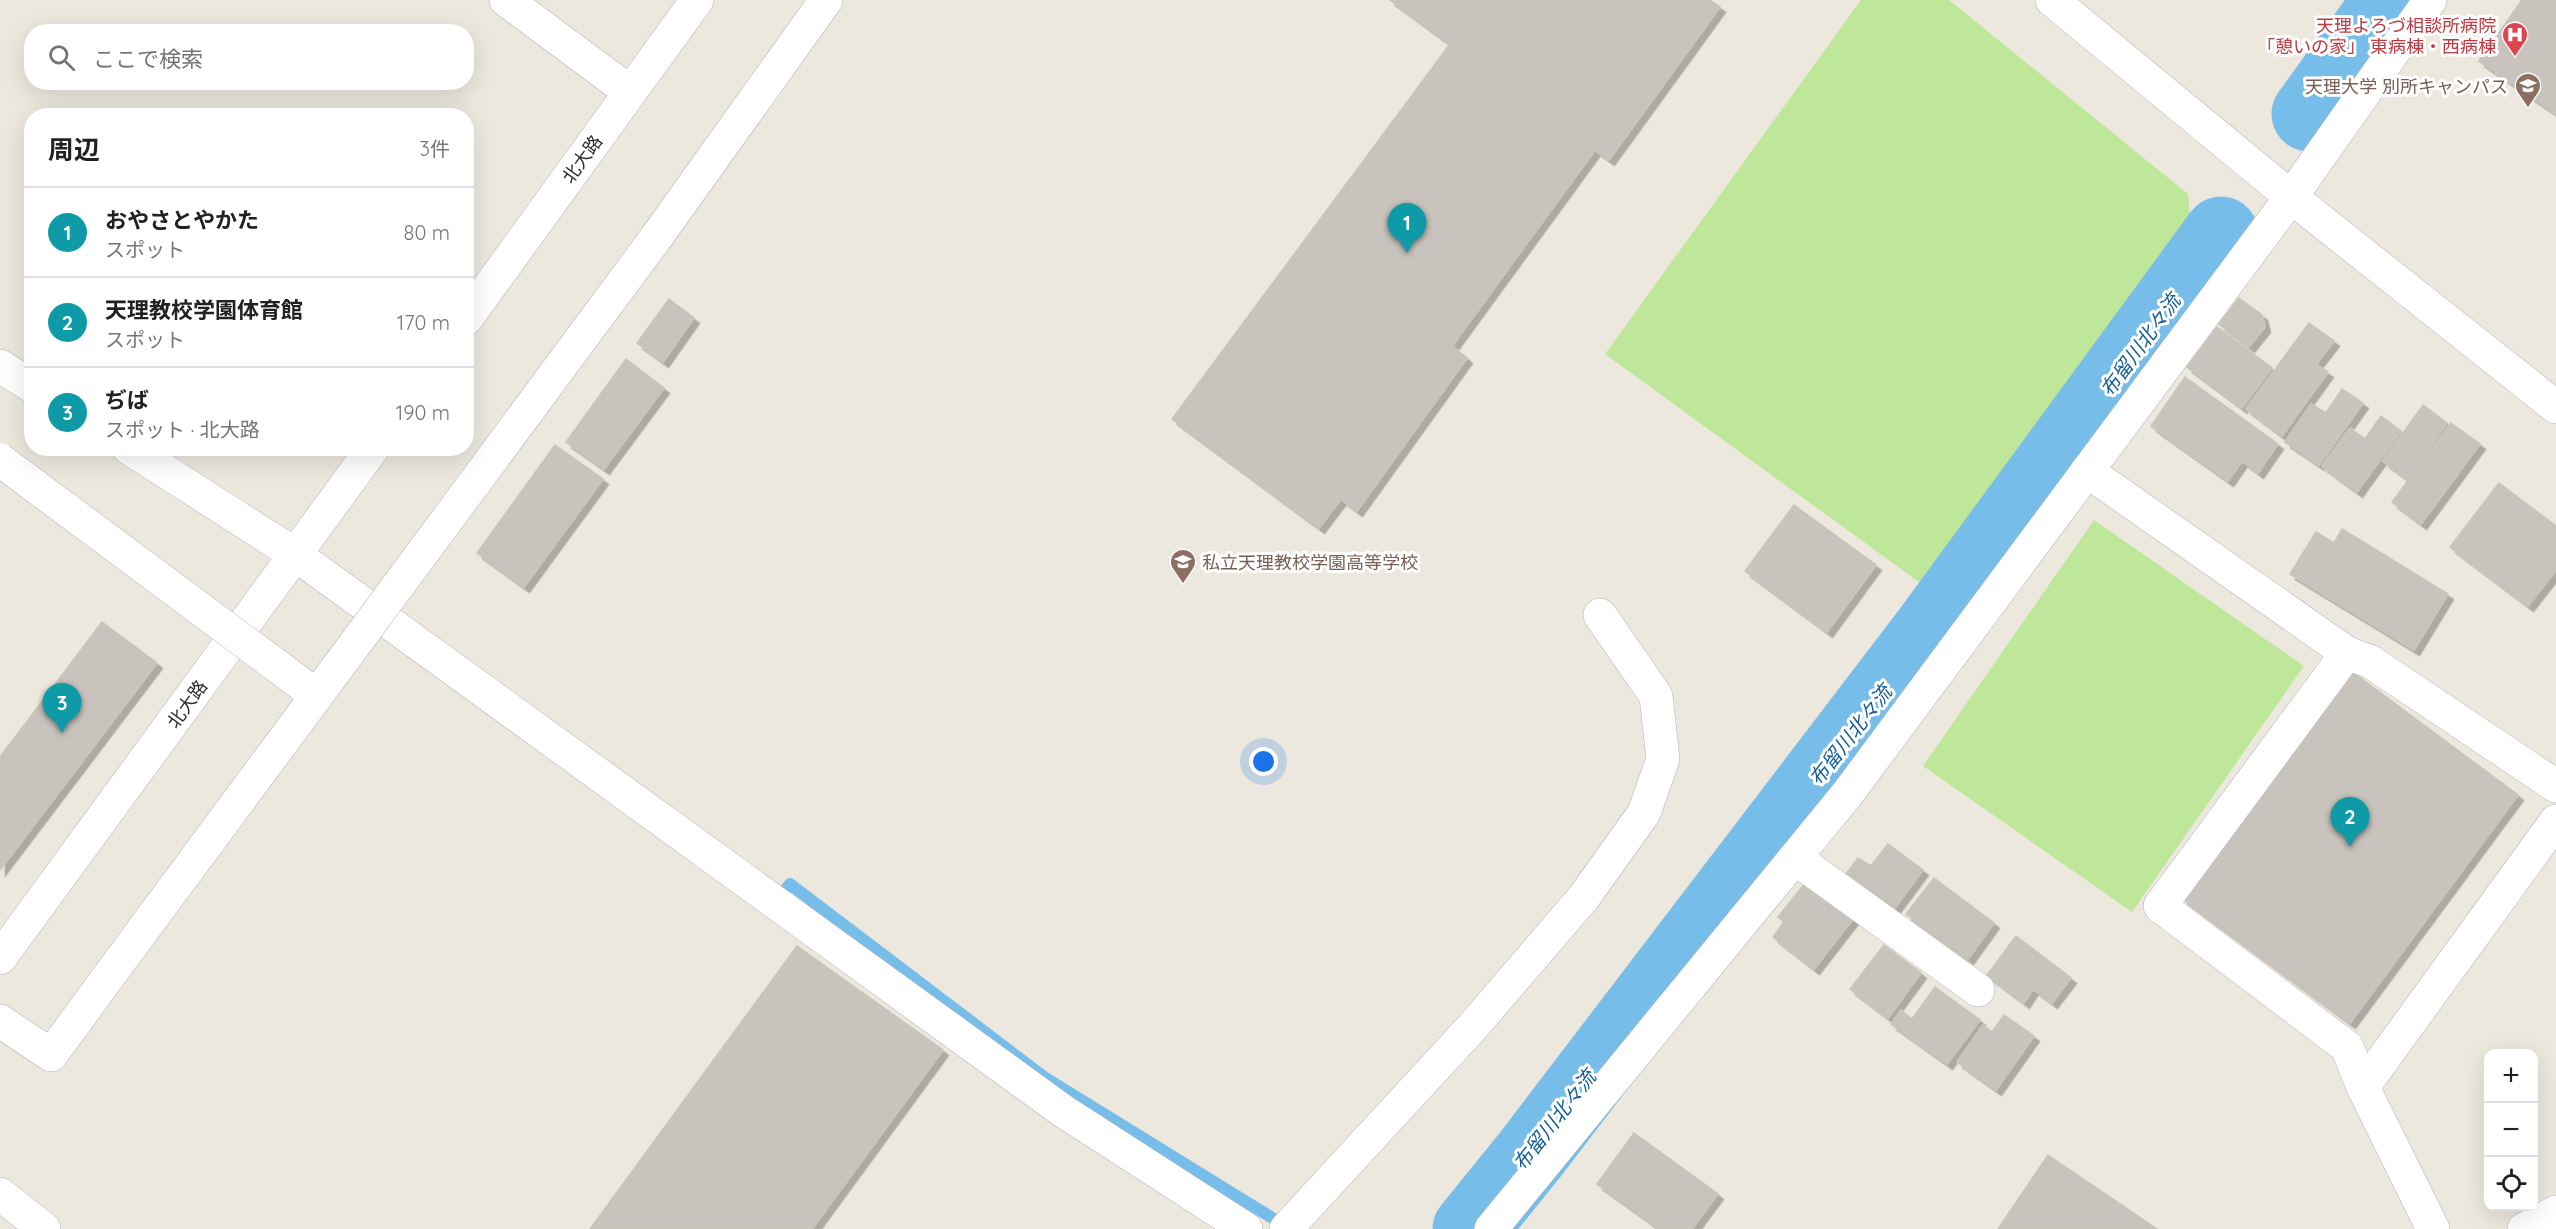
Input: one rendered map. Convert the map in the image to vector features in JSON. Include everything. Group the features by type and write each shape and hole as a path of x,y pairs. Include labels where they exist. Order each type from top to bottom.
{"street":[{"path":"506,0 630,93"},
{"name":"北大路","path":"474,308 697,0"},
{"path":"0,1021 51,1056 658,235 826,0"},
{"path":"1491,1229 1848,793 2087,471 2282,189 2430,0"},
{"path":"2069,5 2282,189 2556,407"},
{"path":"0,366 24,381"},
{"path":"141,456 296,555 1063,1111 1246,1229"},
{"name":"北大路","path":"0,958 367,456"},
{"path":"0,460 316,695"},
{"path":"2087,471 2347,653 2371,662 2556,786"},
{"path":"1286,1229 1474,1024 1584,897 1644,813 1663,759 1656,696 1600,615"},
{"path":"2347,653 2160,906 2347,1047 2363,1087 2433,1229"},
{"path":"2363,1087 2556,821"},
{"path":"1795,858 1978,990"},
{"path":"0,1194 44,1229"},
{"path":"2524,1229 2556,1212"}],"green space":[{"path":"1861,0 1949,0 2188,194 2191,231 1934,593 1605,354"},
{"path":"2094,520 2304,666 2132,912 1923,766"}],"building":[{"path":"1390,0 1710,0 1720,7 1609,160 1595,150 1452,346 1467,358 1357,511 1341,499 1319,528 1172,419 1450,44"},
{"name":"天理よろづ相談所病院 「憩いの家」 東病棟・西病棟","path":"2522,0 2556,0 2556,114 2479,61"},
{"path":"2239,298 2262,315 2265,327 2249,347 2219,324"},
{"path":"669,299 694,318 663,362 637,343"},
{"path":"2309,323 2334,341 2316,364 2328,372 2282,436 2246,409"},
{"path":"2217,327 2272,368 2242,408 2187,367"},
{"path":"626,359 664,388 604,469 566,442"},
{"path":"2185,377 2278,444 2258,473 2242,461 2228,481 2151,426"},
{"path":"2342,389 2363,403 2319,465 2285,442 2311,404 2326,413"},
{"path":"2423,405 2447,423 2407,479 2383,461"},
{"path":"2381,416 2401,431 2357,492 2322,466 2350,428 2365,439"},
{"path":"2451,423 2480,444 2421,524 2392,502"},
{"path":"555,445 603,479 524,587 477,553"},
{"path":"2499,483 2556,526 2556,570 2528,606 2450,547"},
{"path":"1794,505 1876,565 1827,632 1745,571"},
{"path":"2342,529 2448,594 2414,650 2290,574 2316,532 2334,543"},
{"path":"102,622 157,663 0,870 0,757"},
{"path":"2350,670 2518,795 2350,1023 2182,898"},
{"path":"1888,844 1923,870 1891,913 1843,878 1858,858 1871,866"},
{"path":"1934,878 1994,923 1968,959 1906,914"},
{"path":"1805,883 1853,919 1814,969 1773,937 1784,922 1778,917"},
{"path":"2016,936 2071,978 2052,1003 2033,989 2024,1003 1987,975"},
{"path":"1884,945 1921,973 1888,1018 1850,989"},
{"path":"797,946 943,1050 812,1229 590,1229"},
{"path":"1935,987 1980,1020 1947,1064 1891,1024 1901,1010 1912,1019"},
{"path":"2004,1015 2034,1036 1996,1090 1957,1062 1983,1025 1992,1032"},
{"path":"1634,1133 1718,1194 1692,1229 1660,1229 1597,1184"},
{"path":"2048,1155 2157,1229 1998,1229"}],"waterway":[{"name":"布留川北々流","path":"2309,114 2391,0"},
{"name":"布留川北々流","path":"1470,1229 1530,1155 1930,631 2221,234"},
{"path":"786,889 790,884 1044,1077 1287,1227"}],"place":[{"name":"天理よろづ相談所病院 「憩いの家」 東病棟・西病棟","path":"2515,58"},
{"name":"天理大学 別所キャンパス","path":"2528,109"},
{"name":"おやさとやかた","path":"1407,253"},
{"name":"私立天理教校学園高等学校","path":"1183,585"},
{"name":"ぢば","path":"62,733"},
{"name":"天理教校学園体育館","path":"2350,847"}]}
